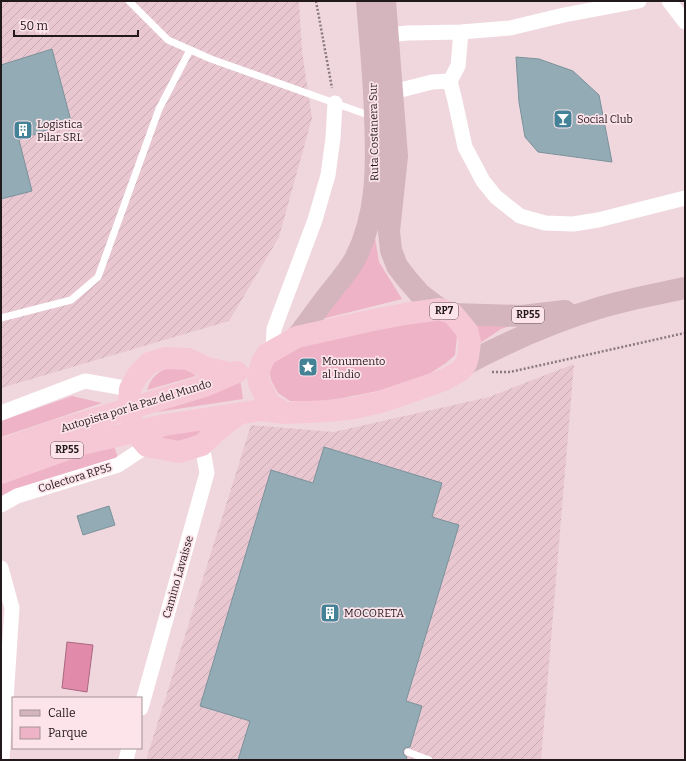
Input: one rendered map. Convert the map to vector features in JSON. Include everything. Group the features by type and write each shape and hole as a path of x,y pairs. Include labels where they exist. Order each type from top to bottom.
{"highway":[{"name":"Autopista por la Paz del Mundo","path":"1,450 51,432 129,400 205,386 233,374 297,337 405,314 447,312"},
{"name":"RP7","path":"447,312 467,331 470,342 466,364"},
{"path":"270,352 262,362 258,375 259,383 269,403 285,413"},
{"path":"233,374 207,368 188,359 166,358 149,363 137,376 129,400 141,439 179,452 202,445 214,433 237,415"},
{"name":"Autopista por la Paz del Mundo","path":"1,473 82,444 141,439 191,420 237,415 262,410 285,413 328,411 354,408 381,402 444,380 460,371 466,364"}],"main road":[{"name":"Ruta Costanera Sur","path":"297,337 355,259 372,207 376,178 377,147 375,93 367,1"},
{"name":"Ruta Costanera Sur","path":"385,1 397,156 389,231 391,250 397,266 420,294 447,312"},
{"name":"RP55","path":"466,364 488,352 541,328 602,307 685,288"},
{"name":"RP55","path":"447,312 522,316 602,307"}],"street":[{"path":"388,35 510,28 639,1"},
{"path":"669,1 685,22"},
{"path":"461,32 458,66 450,81 465,147 483,181 496,197 520,216 545,223 573,224 598,220 685,198"},
{"path":"393,92 432,82 450,81"},
{"path":"270,352 274,329 315,220 328,176 333,138 335,103"},
{"path":"1,412 85,381 129,400"},
{"name":"Colectora RP55","path":"1,505 17,496 118,465 141,439"},
{"name":"Camino Lavaisse","path":"142,704 207,473 202,445"},
{"path":"1,568 12,608 2,760"},
{"path":"126,760 129,749"}],"lane":[{"path":"129,1 168,40 211,59 375,117"},
{"path":"1,318 70,300 98,277 159,109 190,50"},
{"path":"408,752 429,760"}],"path":[{"path":"316,1 335,103"},
{"path":"488,373 510,372 685,333"}],"shaded area":[{"path":"1,1 299,1 302,51 312,118 279,237 229,321 1,388"},
{"path":"574,364 541,760 146,760 251,425 334,432 489,397"},
{"path":"67,642 93,645 87,692 62,688"}],"green space":[{"path":"375,238 379,262 402,299 314,321"},
{"path":"434,315 447,321 457,336 455,355 429,374 378,391 322,402 290,401 278,393 271,380 269,369 273,358 288,347"},
{"path":"537,317 501,329 480,343 478,329 474,319"},
{"path":"175,366 186,368 196,376 147,390 157,374"},
{"path":"240,379 243,399 157,412"},
{"path":"72,396 102,403 1,437 1,421"},
{"path":"211,421 203,433 179,442 165,440 156,432"},
{"path":"113,443 118,458 16,489 1,496 1,480"}],"building":[{"name":"Logistica Pilar SRL","path":"52,49 71,121 19,140 32,191 1,199 1,65"},
{"name":"Social Club","path":"516,57 539,59 573,71 599,95 612,162 538,152 525,137 519,102"},
{"name":"MOCORETA","path":"324,447 442,483 432,517 459,525 406,701 422,706 410,747 405,748 403,751 404,755 407,757 406,760 238,760 250,721 200,706 271,470 313,483"},
{"path":"109,506 115,525 83,535 77,516"}],"place":[{"name":"Social Club","path":"563,119"},
{"name":"Logistica Pilar SRL","path":"23,130"},
{"name":"Monumento al Indio","path":"308,367"},
{"name":"MOCORETA","path":"330,613"}]}
